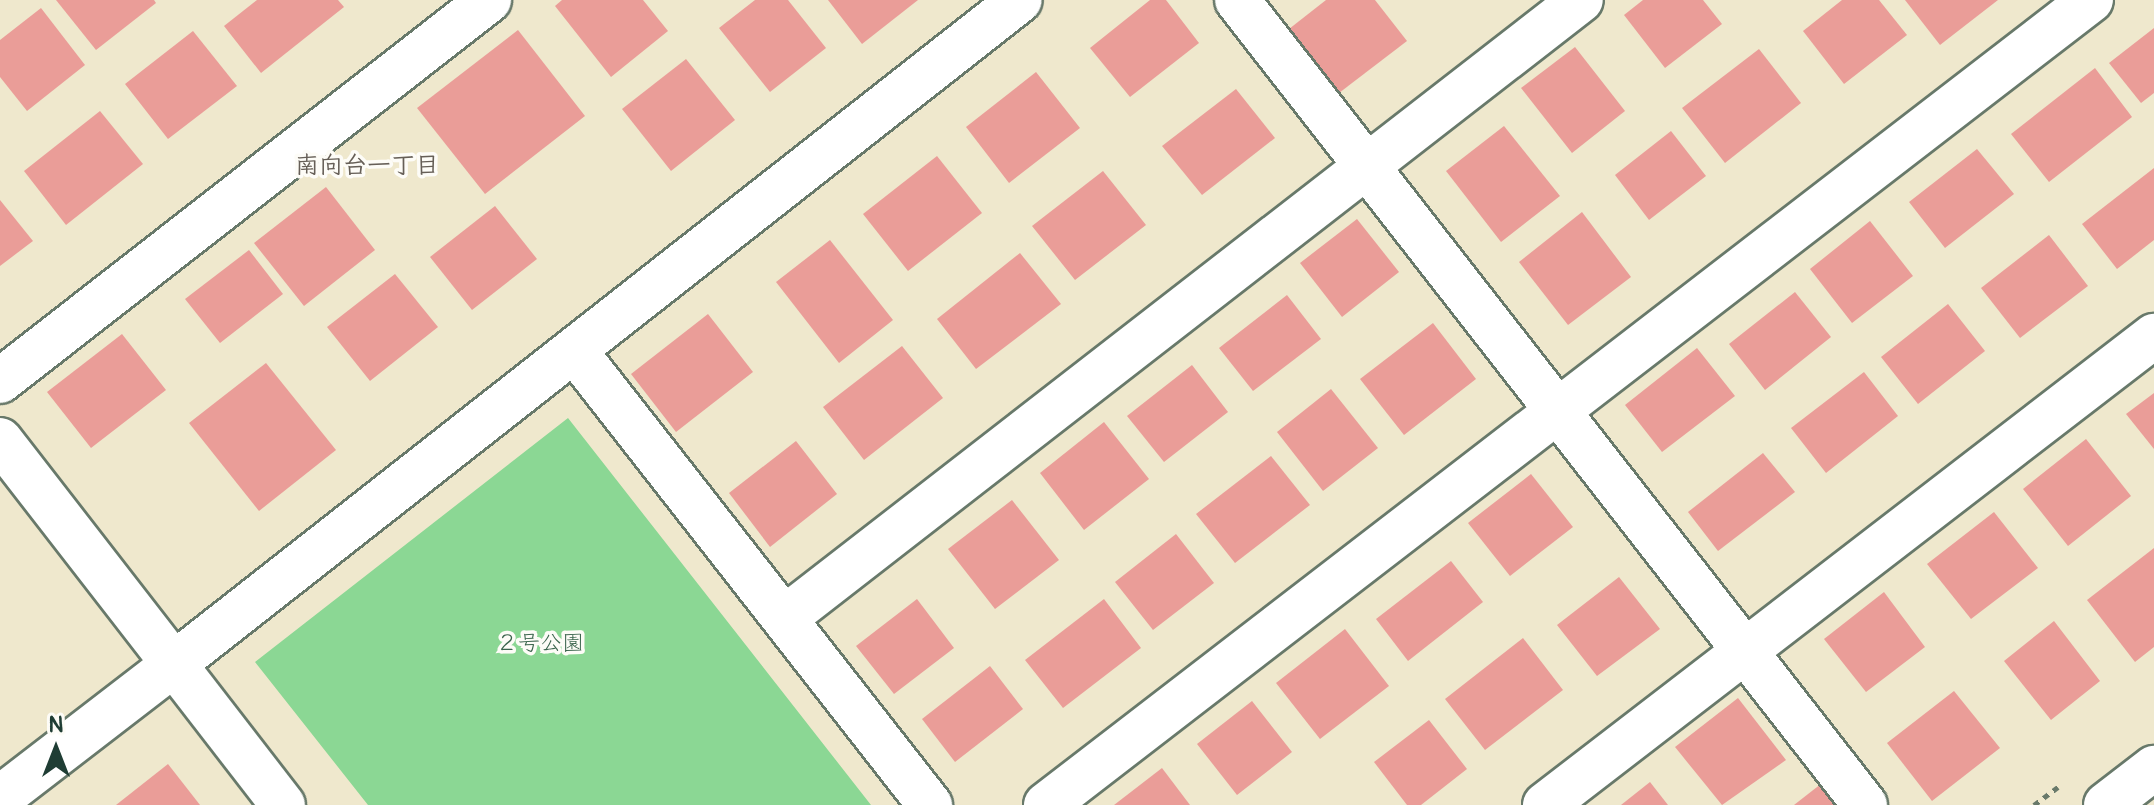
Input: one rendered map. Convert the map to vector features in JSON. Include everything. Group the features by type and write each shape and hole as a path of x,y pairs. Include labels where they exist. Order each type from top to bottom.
{"street":[{"path":"0,381 489,0"},
{"path":"1237,0 1557,405 1865,805"},
{"path":"786,617 1581,0"},
{"path":"1046,805 1557,405 2091,0"},
{"path":"0,798 574,350 1005,4"},
{"path":"1545,805 2154,336"},
{"path":"574,350 786,617 930,805"},
{"path":"0,440 283,805"},
{"path":"2106,805 2154,768"}],"green space":[{"name":"２号公園","path":"568,418 871,805 368,805 255,662"}],"building":[{"path":"56,0 154,0 156,3 96,50"},
{"path":"257,0 338,0 344,7 261,73 224,26"},
{"path":"562,0 643,0 668,31 611,77 555,6"},
{"path":"755,0 788,0 826,48 770,92 719,28"},
{"path":"828,0 918,0 862,44"},
{"path":"1150,0 1166,0 1199,43 1130,97 1090,48"},
{"path":"1326,0 1375,0 1407,41 1339,93 1289,29"},
{"path":"1643,0 1703,0 1722,24 1665,68 1624,15"},
{"path":"1842,0 1879,0 1907,35 1844,84 1803,31"},
{"path":"1905,0 1998,0 1940,45"},
{"path":"41,8 85,65 27,111 0,77 0,40"},
{"path":"2154,28 2154,93 2141,103 2109,63"},
{"path":"518,30 585,116 485,194 417,108"},
{"path":"193,31 237,86 168,139 125,84"},
{"path":"1575,47 1625,111 1572,153 1521,88"},
{"path":"1759,49 1801,103 1725,163 1682,108"},
{"path":"686,59 735,120 671,171 622,109"},
{"path":"2095,68 2132,117 2049,182 2011,134"},
{"path":"1036,72 1080,128 1009,183 966,127"},
{"path":"1236,89 1275,138 1202,195 1162,146"},
{"path":"100,111 143,164 66,225 24,171"},
{"path":"1504,126 1560,196 1501,242 1446,171"},
{"path":"1671,131 1706,176 1649,220 1615,175"},
{"path":"1977,149 2014,194 1945,248 1909,202"},
{"path":"937,156 982,213 908,271 863,214"},
{"path":"2154,168 2154,240 2117,269 2082,224"},
{"path":"1103,171 1146,225 1075,280 1032,226"},
{"path":"326,187 375,250 304,306 254,243"},
{"path":"0,200 33,241 0,266"},
{"path":"495,206 537,259 472,310 430,257"},
{"path":"1582,212 1631,277 1568,325 1519,262"},
{"path":"1357,219 1399,272 1342,317 1300,263"},
{"path":"1870,221 1913,276 1852,323 1810,269"},
{"path":"2049,235 2088,286 2020,338 1981,288"},
{"path":"830,240 893,320 839,363 776,282"},
{"path":"249,250 283,294 220,343 185,299"},
{"path":"1020,253 1061,304 976,369 937,319"},
{"path":"395,274 438,327 370,381 327,327"},
{"path":"1795,292 1831,337 1765,390 1729,344"},
{"path":"1287,295 1321,339 1253,391 1219,348"},
{"path":"1948,304 1985,351 1918,404 1881,357"},
{"path":"708,314 753,372 676,432 631,374"},
{"path":"1433,323 1476,379 1404,435 1360,379"},
{"path":"122,334 166,390 91,448 47,392"},
{"path":"902,346 943,398 864,460 823,407"},
{"path":"1697,348 1735,396 1662,452 1625,405"},
{"path":"266,363 336,450 259,511 189,423"},
{"path":"1192,365 1228,412 1164,462 1127,416"},
{"path":"1864,372 1898,416 1826,473 1791,428"},
{"path":"1331,389 1378,448 1323,491 1277,432"},
{"path":"2154,393 2154,449 2126,414"},
{"path":"1104,422 1149,479 1084,530 1040,473"},
{"path":"2086,439 2131,496 2068,546 2023,489"},
{"path":"796,441 837,494 770,547 729,493"},
{"path":"1763,453 1795,492 1718,551 1688,512"},
{"path":"1271,456 1310,505 1235,563 1196,514"},
{"path":"1531,474 1573,527 1510,576 1468,523"},
{"path":"1012,500 1059,560 995,609 948,549"},
{"path":"1994,512 2038,568 1971,619 1927,564"},
{"path":"1176,534 1214,583 1153,630 1115,582"},
{"path":"2154,548 2154,647 2135,662 2087,600"},
{"path":"1451,561 1483,602 1408,661 1376,619"},
{"path":"1619,577 1660,629 1597,676 1557,625"},
{"path":"1884,592 1925,647 1866,692 1824,639"},
{"path":"917,599 954,648 894,694 856,646"},
{"path":"1104,599 1141,648 1063,708 1025,660"},
{"path":"2054,621 2100,681 2051,720 2004,661"},
{"path":"1345,629 1389,686 1320,739 1276,683"},
{"path":"1523,638 1563,690 1485,750 1445,699"},
{"path":"990,666 1023,709 955,762 922,719"},
{"path":"1954,691 2000,748 1932,801 1887,743"},
{"path":"1738,698 1786,760 1722,805 1675,747"},
{"path":"1252,701 1292,752 1237,795 1197,744"},
{"path":"1429,720 1467,769 1421,805 1407,805 1374,762"},
{"path":"168,764 200,805 116,805"},
{"path":"1162,768 1190,805 1114,805"},
{"path":"1826,780 1845,805 1794,805"},
{"path":"1650,782 1668,805 1621,805"}],"district":[{"name":"南向台一丁目","path":"367,166"}]}
